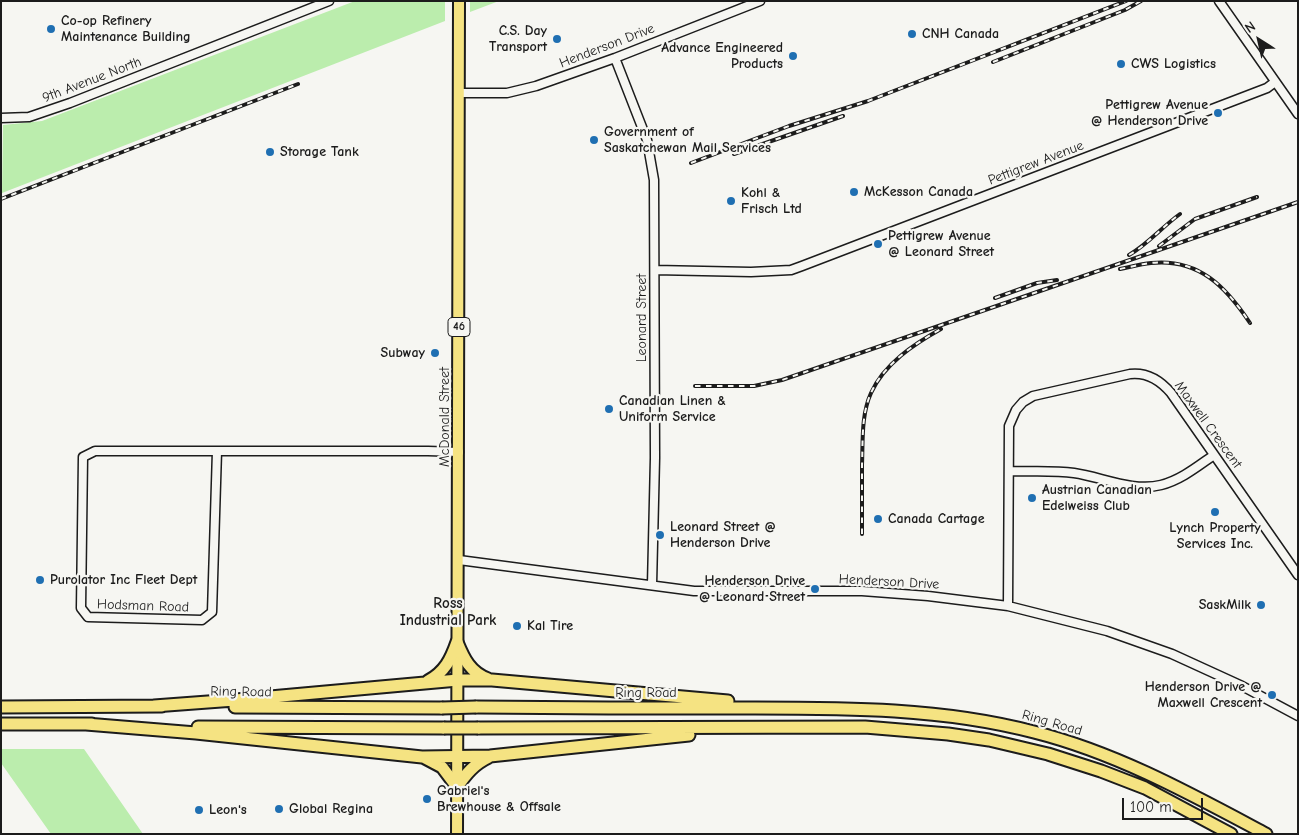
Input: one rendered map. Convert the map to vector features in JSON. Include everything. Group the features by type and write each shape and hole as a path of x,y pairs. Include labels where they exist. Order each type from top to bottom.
{"highway":[{"path":"457,642 463,658 474,671 479,676 492,680"},
{"path":"425,682 445,669 457,642"},
{"path":"154,706 425,682 492,680 718,701 837,708"},
{"name":"Ring Road","path":"1,707 442,708 476,706 837,708 944,714 1034,732 1116,759 1174,785 1266,834"},
{"path":"1,724 444,728 865,727 922,731 989,740 1048,754 1101,771 1145,788 1232,834"},
{"path":"86,724 196,733 422,757 490,756 645,738 769,728"},
{"path":"422,757 442,767 457,787 472,767 490,756"}],"main road":[{"name":"McDonald Street","path":"457,834 459,1"}],"street":[{"name":"9th Avenue North","path":"1,118 29,117 64,105 329,1"},
{"name":"Henderson Drive","path":"459,93 508,93 536,86 615,58 760,1"},
{"path":"1218,1 1298,114"},
{"name":"Leonard Street","path":"615,58 647,140 654,180 652,585"},
{"name":"Pettigrew Avenue","path":"655,270 791,270 808,265 1268,88 1275,82"},
{"name":"Maxwell Crescent","path":"1008,606 1008,426 1013,414 1023,402 1033,396 1136,374 1154,378 1167,388 1298,575"},
{"name":"Hodsman Road","path":"216,451 212,612 202,620 88,617 81,608 83,456 95,451 216,451 459,452"},
{"path":"1009,471 1072,473 1136,486 1153,486 1172,482 1182,477 1214,454"},
{"name":"Henderson Drive","path":"459,560 694,591 862,591 928,596 1008,606 1107,631 1172,654 1297,714"}],"green space":[{"path":"355,1 445,1 445,21 2,193 3,125 42,121"},
{"path":"470,1 499,1 470,12"},
{"path":"1,749 84,749 143,834 51,834 1,763"}],"railway":[{"path":"691,163 789,126 868,101 1126,1"},
{"path":"993,62 1125,10 1141,1"},
{"path":"1,199 298,84"},
{"path":"734,154 843,116"},
{"path":"1159,246 1195,219 1257,197"},
{"path":"695,386 754,386 782,380 1298,202"},
{"path":"1129,255 1180,214"},
{"path":"1120,269 1147,263 1168,263 1183,265 1197,270 1221,287 1250,323"},
{"path":"995,298 1037,283 1057,280"},
{"path":"862,534 863,428 871,393 892,364 910,348 941,329"}],"place":[{"name":"Co-op Refinery Maintenance Building","path":"51,29"},
{"name":"CNH Canada","path":"912,34"},
{"name":"C.S. Day Transport","path":"557,39"},
{"name":"Advance Engineered Products","path":"793,56"},
{"name":"CWS Logistics","path":"1121,64"},
{"name":"Pettigrew Avenue @ Henderson Drive","path":"1218,113"},
{"name":"Government of Saskatchewan Mail Services","path":"594,140"},
{"name":"Storage Tank","path":"270,152"},
{"name":"McKesson Canada","path":"854,192"},
{"name":"Kohl & Frisch Ltd","path":"731,201"},
{"name":"Pettigrew Avenue @ Leonard Street","path":"878,244"},
{"name":"Subway","path":"435,353"},
{"name":"Canadian Linen & Uniform Service","path":"609,409"},
{"name":"Austrian Canadian Edelweiss Club","path":"1032,498"},
{"name":"Lynch Property Services Inc.","path":"1215,512"},
{"name":"Canada Cartage","path":"878,519"},
{"name":"Leonard Street @ Henderson Drive","path":"660,535"},
{"name":"Purolator Inc Fleet Dept","path":"40,580"},
{"name":"Henderson Drive @ Leonard Street","path":"815,589"},
{"name":"SaskMilk","path":"1261,605"},
{"name":"Kal Tire","path":"517,626"},
{"name":"Henderson Drive @ Maxwell Crescent","path":"1272,695"},
{"name":"Gabriel's Brewhouse & Offsale","path":"427,799"},
{"name":"Global Regina","path":"279,809"},
{"name":"Leon's","path":"199,810"}],"district":[{"name":"Ross Industrial Park","path":"448,612"}]}
